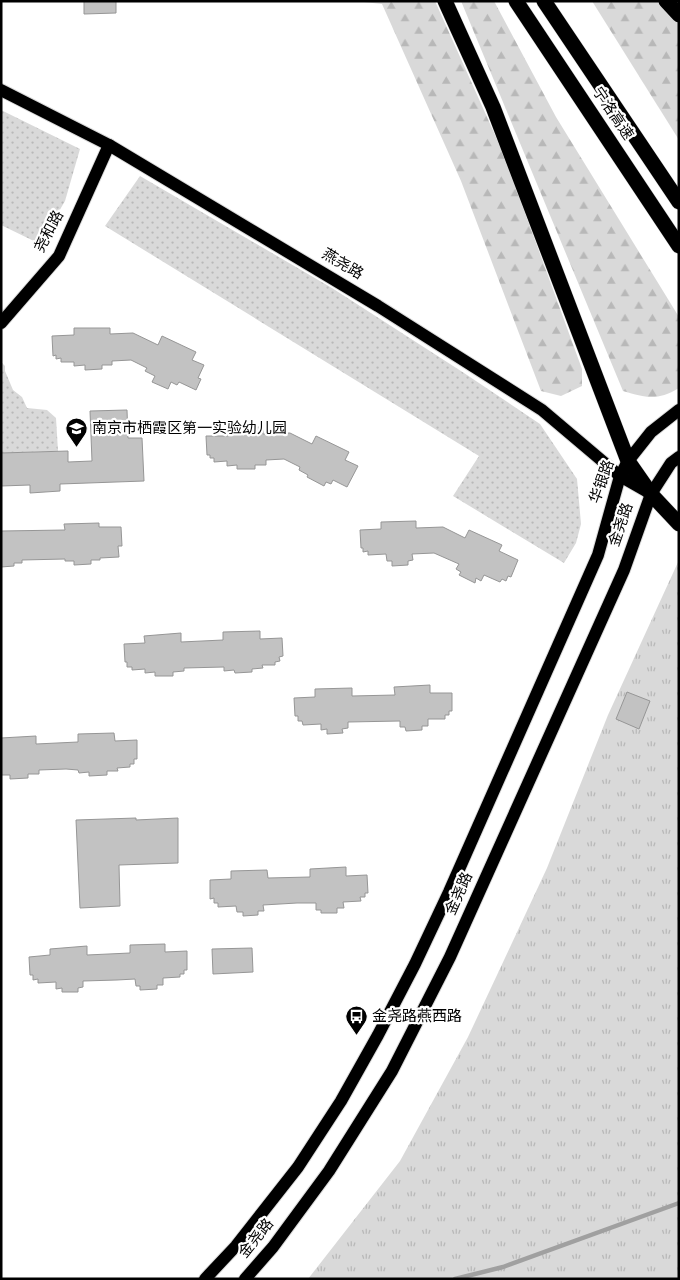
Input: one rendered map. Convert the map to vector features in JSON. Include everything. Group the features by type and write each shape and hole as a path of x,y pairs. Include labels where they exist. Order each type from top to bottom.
{"highway":[{"path":"445,1 493,107 628,461 651,494 679,524"},
{"name":"宁洛高速","path":"516,1 679,246"},
{"name":"宁洛高速","path":"544,1 679,202"},
{"path":"666,1 679,15"}],"main road":[{"name":"燕尧路","path":"1,90 109,145 378,306 542,410 620,476 651,494"},
{"name":"尧和路","path":"1,324 59,256 109,145"},
{"name":"华银路","path":"598,555 620,476 628,461 651,432 679,410"},
{"path":"651,494 671,463 679,457"},
{"name":"金尧路","path":"245,1279 273,1247 329,1171 392,1071 450,957 596,633 624,570 651,494"},
{"name":"金尧路","path":"205,1279 236,1246 298,1167 341,1101 378,1036 449,892 598,555"}],"green space":[{"path":"355,1 435,1 504,155 582,369 582,386 561,396 541,391 461,181 382,4"},
{"path":"461,1 494,1 556,117 679,317 679,388 658,397 623,391"},
{"path":"592,1 659,1 679,22 679,140"},
{"path":"1,110 80,149 65,201 40,244 1,225"},
{"path":"140,176 332,288 540,424 577,479 581,524 576,543 564,563 453,496 479,456 105,226"},
{"path":"1,362 5,366 5,371 13,390 22,397 27,408 47,410 56,418 58,451 1,453"},
{"path":"679,560 679,1279 308,1279 400,1161 468,1037 547,868 608,715"}],"building":[{"path":"84,1 116,1 116,13 84,14"},
{"path":"74,328 110,328 110,334 133,333 158,345 162,336 196,352 192,360 204,365 198,378 201,379 196,390 179,382 177,385 171,382 168,389 152,382 155,376 145,371 147,368 131,360 112,361 112,365 102,365 102,369 85,370 85,365 74,366 74,362 61,362 61,358 56,359 56,355 53,356 52,336 74,335"},
{"path":"127,410 128,438 142,438 144,481 60,484 60,491 30,493 30,485 1,486 1,453 68,451 68,462 92,461 90,411"},
{"path":"263,427 263,434 290,433 312,444 316,436 349,452 345,460 358,466 347,487 333,480 331,484 326,482 324,486 307,477 308,475 299,470 300,467 284,459 266,460 266,465 255,465 255,469 237,469 237,465 227,466 227,461 214,462 214,458 210,458 210,455 207,455 206,436 228,436 227,428"},
{"path":"416,521 416,528 443,527 465,538 469,530 502,545 499,551 518,560 511,577 508,576 506,581 502,579 500,582 484,575 481,581 476,578 475,583 459,575 461,572 456,569 459,564 434,553 412,554 413,560 408,561 408,565 392,566 392,561 387,561 386,554 368,555 368,551 363,552 360,530 381,529 381,522"},
{"path":"99,523 99,527 121,527 122,546 118,546 119,557 100,558 100,560 91,560 91,564 74,565 74,561 65,561 65,559 22,560 22,563 14,563 14,566 1,567 1,531 65,530 64,524"},
{"path":"260,631 260,639 282,638 283,656 279,657 280,661 275,662 275,665 262,665 263,668 252,669 252,672 235,673 234,670 224,671 224,667 184,668 184,671 173,672 173,676 155,676 155,672 145,673 145,669 132,670 132,667 127,667 127,662 125,662 124,644 145,643 144,636 181,633 181,642 223,640 223,632"},
{"path":"430,685 430,693 452,693 452,711 449,711 449,715 445,715 445,719 428,719 428,726 422,726 422,730 406,731 405,727 400,727 400,721 348,722 348,728 342,729 343,733 327,734 327,729 321,730 321,724 303,725 302,721 298,721 298,716 295,716 294,698 315,697 315,689 352,688 352,696 395,695 394,687"},
{"path":"627,692 650,701 639,729 616,719"},
{"path":"114,733 115,741 137,740 137,759 134,759 134,764 130,764 130,767 117,768 118,771 107,771 107,775 89,776 89,772 79,773 78,770 66,769 39,770 39,774 28,774 28,778 10,779 10,775 1,775 1,738 36,736 36,744 78,742 78,734"},
{"path":"136,818 136,820 178,818 178,863 119,865 120,906 80,908 76,820"},
{"path":"346,867 346,876 367,875 368,893 365,893 365,897 360,897 361,901 343,902 344,908 337,908 337,913 321,913 321,910 316,910 316,903 297,903 263,905 264,911 258,911 258,915 243,916 243,912 237,912 236,906 218,907 218,903 214,903 214,898 210,899 210,880 231,879 231,871 267,870 268,878 310,877 310,869"},
{"path":"165,944 165,952 187,951 187,970 184,970 184,974 180,974 180,977 163,978 163,985 157,985 157,989 140,990 140,986 136,986 135,979 83,981 83,987 78,988 78,992 62,992 62,988 56,989 56,982 38,983 38,979 33,980 33,975 30,975 29,957 50,955 50,949 87,946 87,955 130,953 130,945"},
{"path":"252,948 253,972 213,974 212,949"}],"waterway":[{"path":"455,1279 503,1267 679,1203"}],"place":[{"name":"南京市栖霞区第一实验幼儿园","path":"76,448"},
{"name":"金尧路·燕西路","path":"356,1036"}]}
